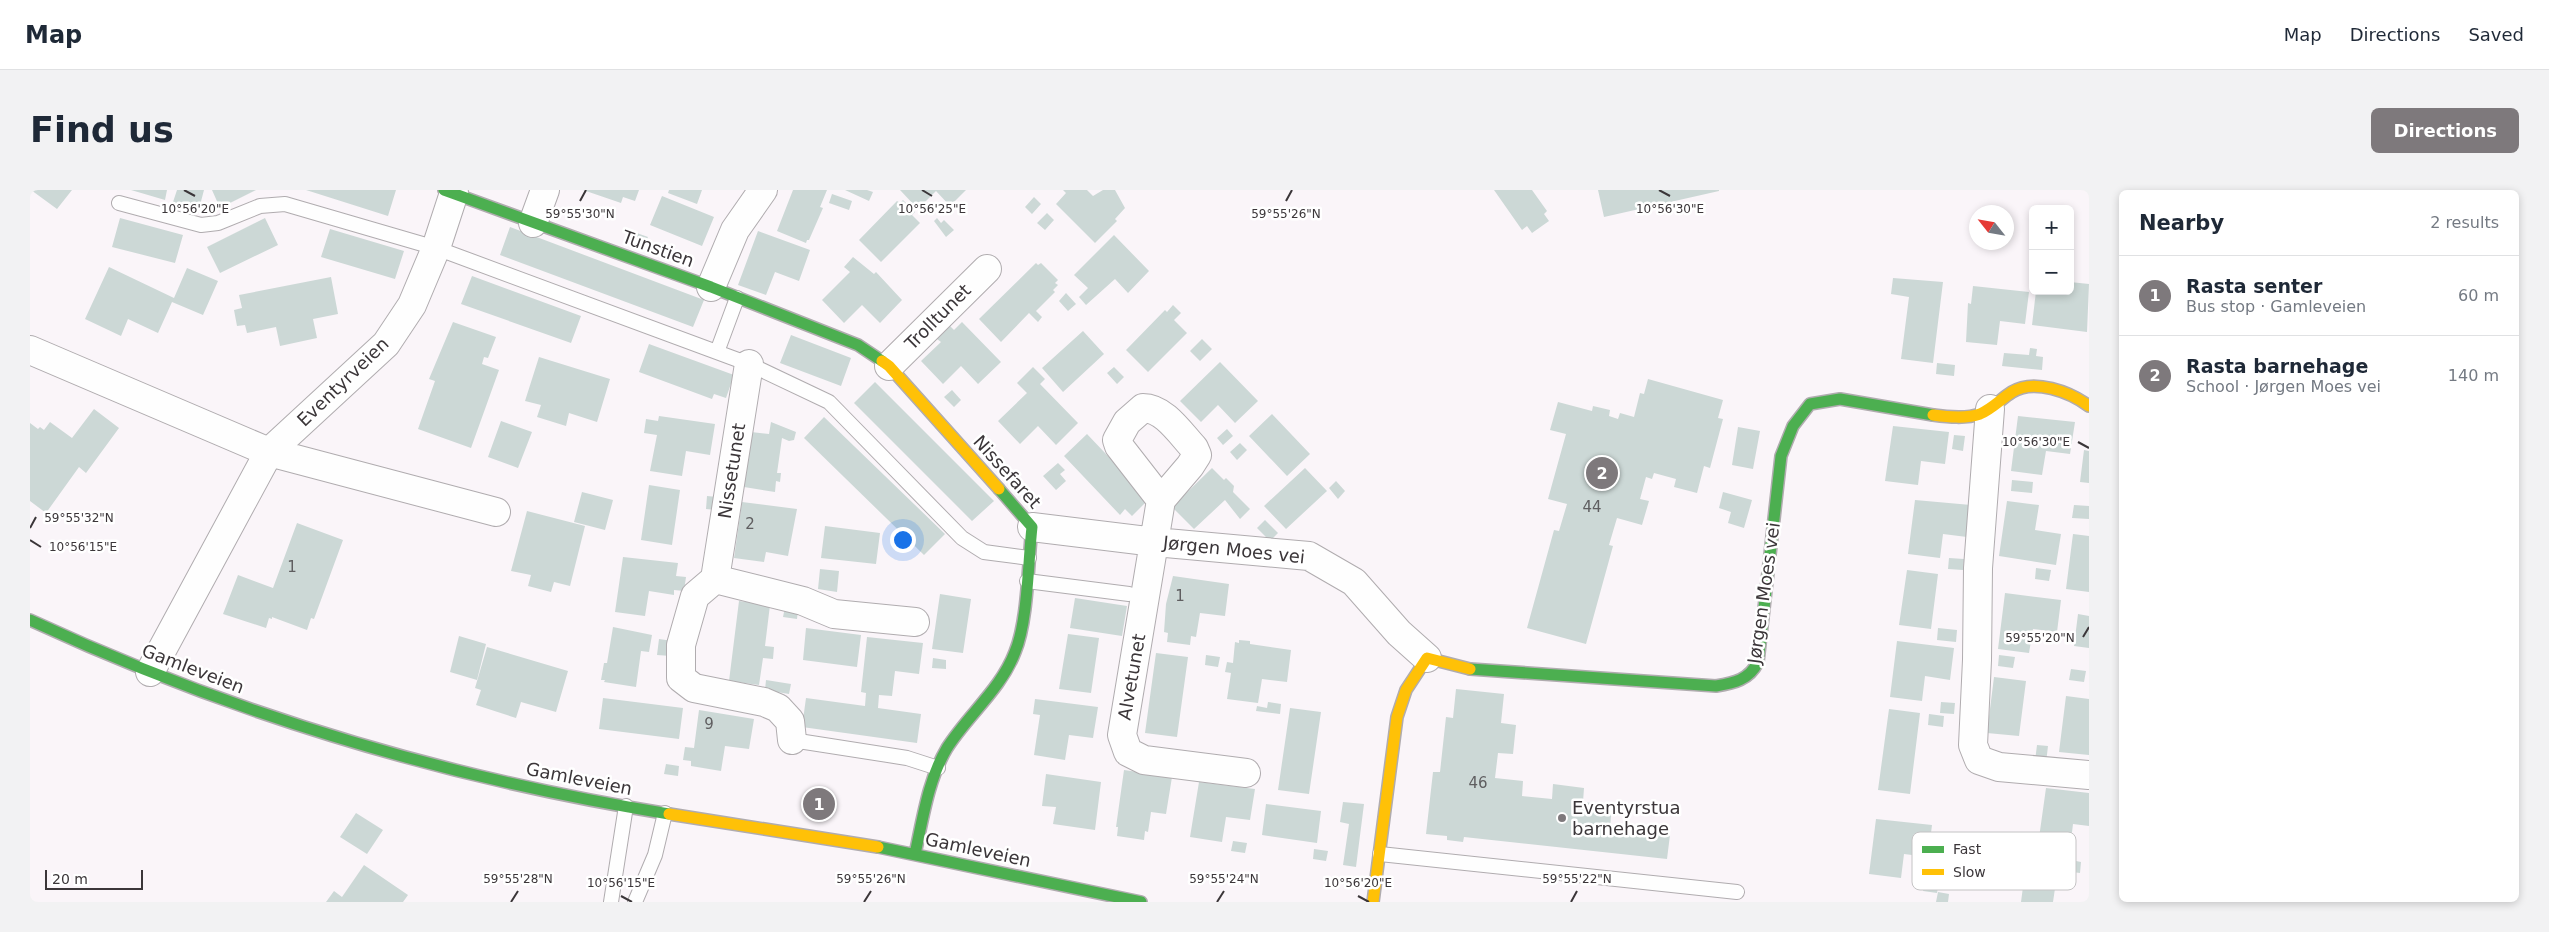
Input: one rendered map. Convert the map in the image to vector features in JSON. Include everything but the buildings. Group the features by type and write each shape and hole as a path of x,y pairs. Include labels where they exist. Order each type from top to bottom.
{"street":[{"path":"533,223 545,190"},
{"path":"711,288 735,230 763,190"},
{"name":"Tunstien","path":"449,192 737,298"},
{"name":"Eventyrveien","path":"150,672 269,452 386,344 412,305 436,248 449,192"},
{"name":"Trolltunet","path":"889,366 987,269"},
{"name":"Nissefaret","path":"737,298 858,345 889,366 1032,526 1021,635 1011,664 1002,680 957,734 938,768 927,803 915,854"},
{"path":"30,350 269,452 496,512"},
{"name":"Nissetunet","path":"715,579 749,364"},
{"name":"Jørgen Moes vei","path":"1032,526 1154,542 1309,556 1354,582 1406,640 1428,658 1460,668 1716,686 1741,681 1749,676 1758,662 1781,456 1793,426 1810,404 1838,399 1942,416 1974,416 1990,409 2018,388 2046,387 2082,400 2089,406"},
{"path":"1990,409 1978,568 1977,660 1973,744 1979,760 1999,767 2089,775"},
{"name":"Alvetunet","path":"1161,500 1122,735 1128,752 1144,760 1246,773"},
{"path":"792,740 790,721 778,708 764,702 694,688 681,678 681,645 695,596 715,579 803,600 834,614 915,622"},
{"name":"Gamleveien","path":"30,620 150,672 288,723 397,756 514,784 665,813 841,840 915,854 1131,901"},
{"path":"1373,902 1397,717 1406,690 1428,658"}],"lane":[{"path":"118,204 201,225 218,223 260,206 285,204 436,248 749,364 830,402 962,538 984,552 1029,558"},
{"path":"717,352 737,298"},
{"path":"1027,581 1129,594"},
{"path":"792,740 907,758 938,768"},
{"path":"611,902 626,806"},
{"path":"635,902 655,856 665,813"},
{"path":"1380,854 1736,892"}],"traffic: fast":[{"path":"444,190 711,287 858,345 882,361"},
{"path":"1470,669 1716,686 1729,684 1746,677 1758,662 1781,456 1793,426 1810,404 1840,399 1933,415"},
{"path":"915,854 927,800 940,760 955,736 993,690 1009,665 1023,624 1032,527 999,489"},
{"path":"30,620 107,654 185,685 263,714 343,739 423,762 504,782 669,814"},
{"path":"878,847 1141,902"}],"traffic: slow":[{"path":"882,361 889,366 999,489"},
{"path":"1933,415 1951,417 1975,416 1989,409 2012,392 2031,386 2052,388 2072,396 2089,406"},
{"path":"1373,902 1397,717 1406,690 1427,658 1470,669"},
{"path":"669,814 878,847"}],"place":[{"name":"Rasta barnehage","path":"1602,473"},
{"name":"Rasta senter","path":"819,804"},
{"name":"Eventyrstua barnehage","path":"1562,818"}]}
